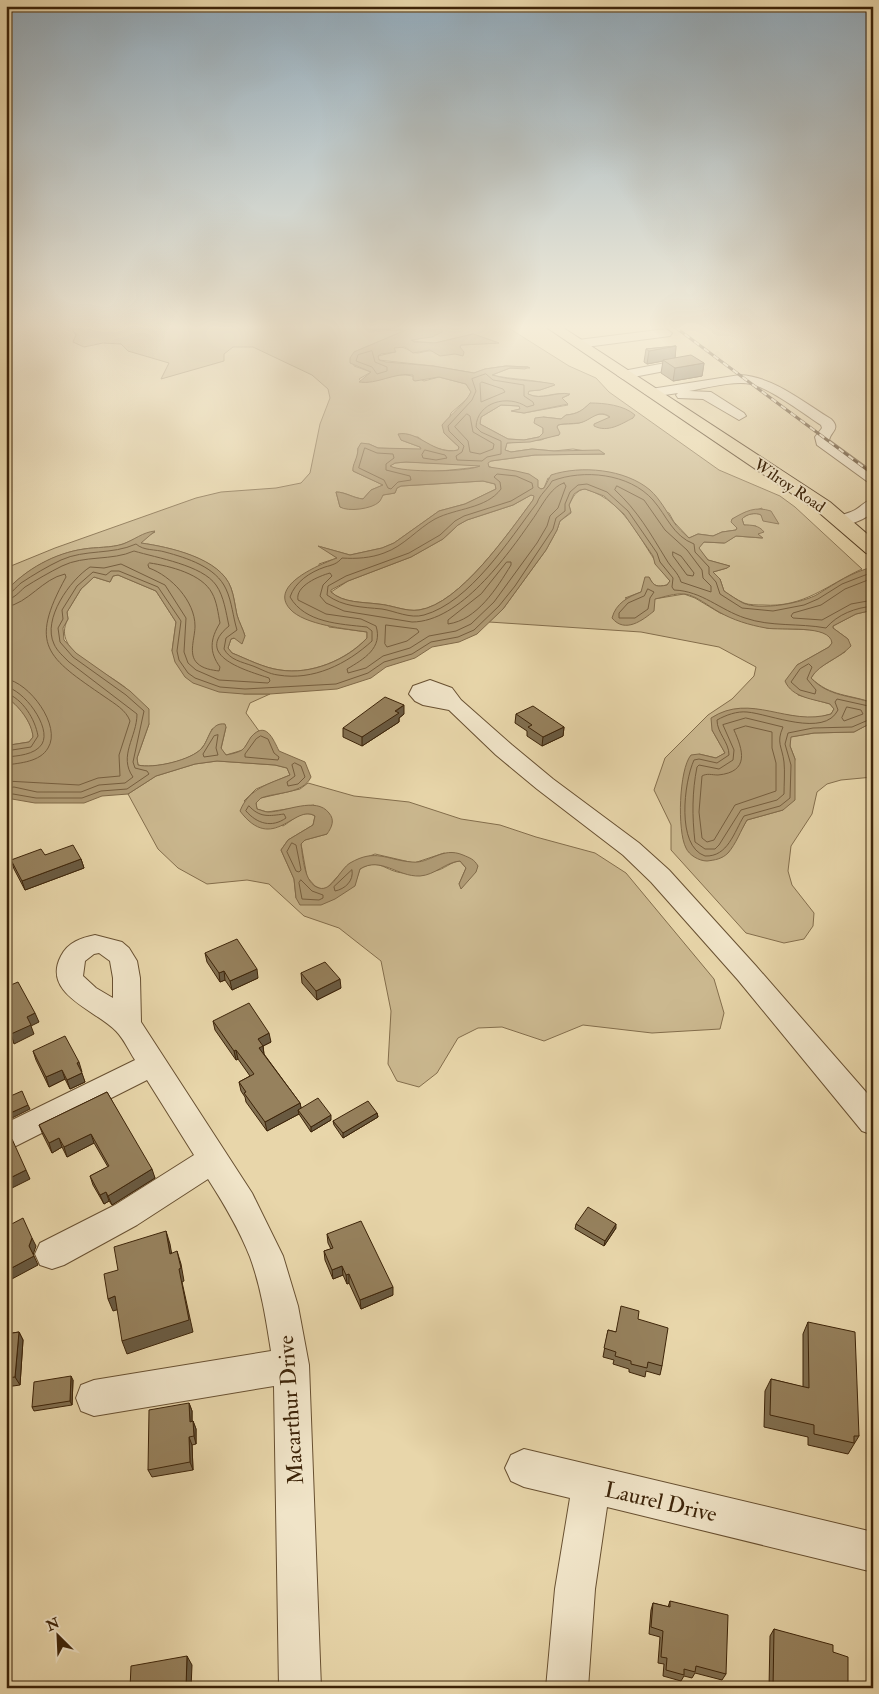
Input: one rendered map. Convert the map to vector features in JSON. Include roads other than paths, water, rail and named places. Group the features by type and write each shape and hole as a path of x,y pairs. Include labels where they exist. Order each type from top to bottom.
{"main road":[{"name":"Wilroy Road","path":"670,406 842,521 873,549"}],"street":[{"path":"723,406 739,416"},
{"path":"800,406 829,425 829,429 822,437 822,442 873,479"},
{"path":"842,521 862,513 873,504"},
{"path":"454,704 518,762 631,849 660,876 747,973 873,1122"},
{"name":"Macarthur Drive","path":"127,1024 241,1203 266,1256 281,1306 291,1365 300,1688"},
{"path":"6,1138 153,1064"},
{"path":"52,1254 126,1216 180,1179 213,1160"},
{"path":"94,1398 291,1365"},
{"path":"524,1468 590,1484"},
{"name":"Laurel Drive","path":"567,1688 575,1589 590,1484 873,1552"}],"water":[{"path":"460,406 499,406 481,417 480,424 508,439 524,440 539,437 543,433 543,428 534,423 535,418 561,419 566,415 579,412 586,406 616,406 625,409 635,415 633,418 614,427 604,429 594,426 594,424 610,417 598,414 583,422 558,425 559,435 530,442 507,443 505,450 511,452 532,449 554,451 599,450 605,454 535,455 491,461 488,463 489,467 529,474 538,480 538,487 541,489 544,488 551,475 576,470 602,471 628,477 640,483 654,494 676,526 689,538 698,534 713,536 722,532 736,530 737,528 731,522 732,519 751,510 771,511 779,524 763,521 761,515 756,514 748,515 742,519 744,525 760,528 764,532 758,534 763,538 736,536 725,543 704,542 699,548 708,560 730,566 713,572 720,579 724,591 743,603 770,606 792,603 818,594 851,575 873,567 873,610 856,614 833,626 833,628 848,639 851,646 819,668 811,678 832,692 873,703 873,722 854,732 814,733 791,737 790,746 795,759 795,800 783,810 747,820 734,845 723,857 716,860 701,860 687,851 683,840 680,815 682,786 687,762 691,755 699,754 716,758 725,753 712,730 711,718 726,711 741,708 815,717 831,714 834,709 830,704 798,694 788,687 785,681 797,665 829,647 832,643 829,637 823,633 773,629 741,622 685,594 655,599 654,611 634,624 622,625 617,623 612,618 616,608 627,598 641,592 645,577 649,577 658,586 667,585 670,581 655,564 653,556 624,514 604,496 585,489 574,494 569,505 571,512 560,521 546,550 503,609 477,634 459,642 432,647 415,658 386,667 371,678 337,689 244,694 219,692 193,683 185,677 175,662 172,651 176,622 156,591 118,575 113,576 110,582 94,577 81,589 67,612 68,619 63,628 64,640 76,653 130,691 149,709 149,724 137,758 138,765 162,765 190,756 202,748 210,732 220,724 225,724 226,727 221,748 226,755 242,750 256,732 265,731 279,751 305,762 311,777 307,783 296,790 261,798 256,803 257,809 268,812 309,805 323,808 332,818 327,834 305,840 301,844 307,876 314,885 319,888 328,887 346,866 367,856 381,856 418,862 442,854 456,853 468,857 478,866 476,872 461,889 459,884 466,868 460,861 420,876 404,874 375,865 360,869 355,886 335,899 321,905 300,905 296,898 294,879 281,850 288,840 313,825 315,816 307,814 299,816 282,825 263,829 252,823 240,811 244,803 254,792 267,784 290,775 287,768 275,765 217,761 195,764 156,776 128,794 102,796 84,803 35,803 12,799 6,800 6,747 29,742 33,737 24,714 6,697 6,591 14,583 32,569 62,554 118,545 155,531 141,543 193,556 217,569 225,578 231,588 237,615 245,636 242,644 234,638 231,639 228,648 232,653 274,669 304,670 328,664 359,646 367,638 367,632 315,623 290,609 285,600 286,592 291,584 309,570 337,558 318,546 350,555 382,548 394,543 439,511 465,504 496,489 495,484 483,481 401,486 397,488 395,493 383,495 379,502 366,508 344,509 340,507 336,492 363,499 371,490 383,485 353,471 358,448 361,443 378,448 421,449 401,440 398,434 406,434 434,447 449,451 458,450 459,447 444,433 442,425","holes":["406,462 480,466 462,470 435,471 408,470 390,466 395,463","531,495 534,496 533,500 482,565 451,595 435,605 419,610 409,610 347,600 331,592 331,590 348,581 411,557 443,539 458,525 467,520 513,505"]},
{"path":"519,406 558,406 524,413 511,411 520,409"}],"railway":[{"path":"781,406 873,474"}]}
